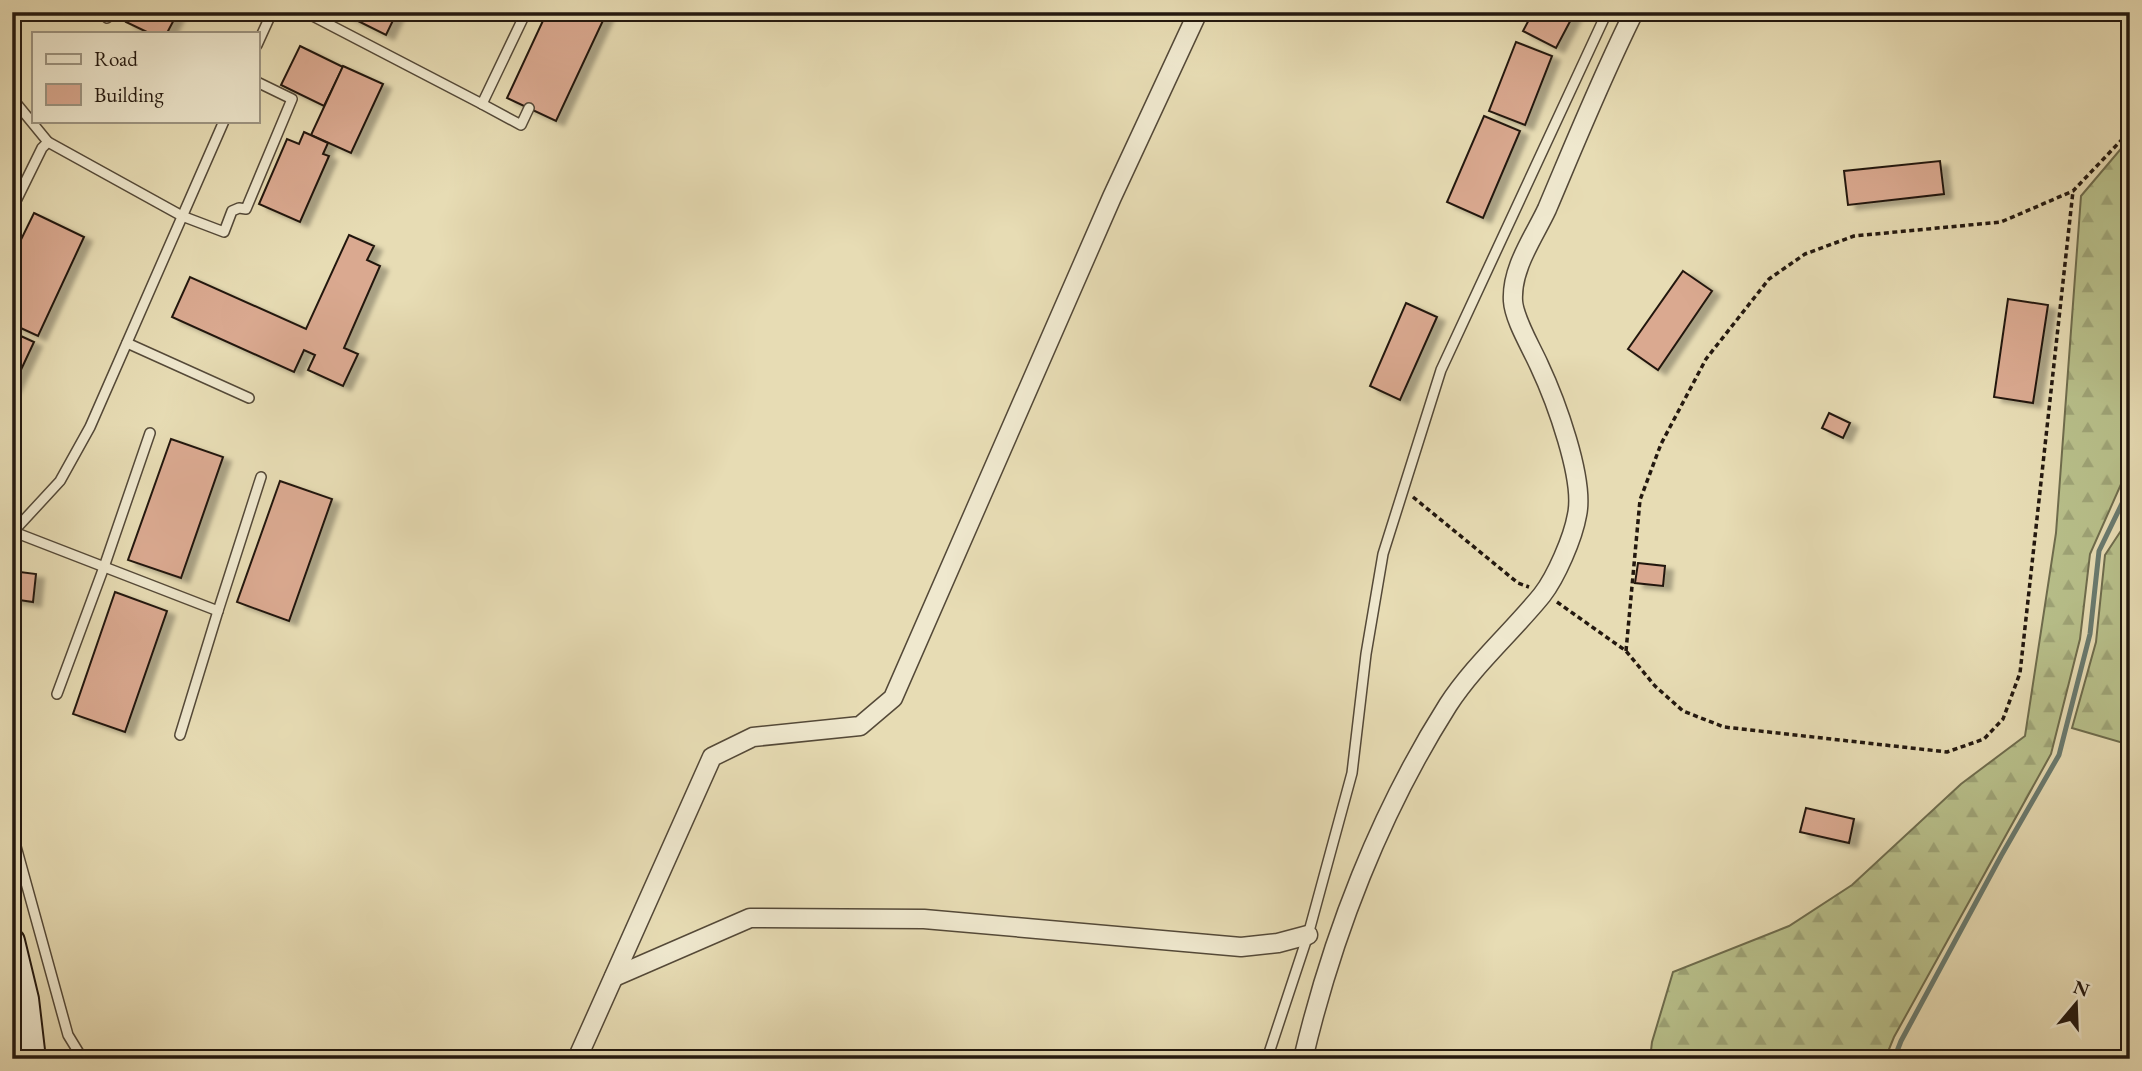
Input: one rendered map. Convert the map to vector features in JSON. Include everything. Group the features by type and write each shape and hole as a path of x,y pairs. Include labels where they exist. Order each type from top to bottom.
{"street":[{"path":"577,1059 712,757 753,737 860,726 893,698 1112,198 1198,12"},
{"path":"1303,1059 1347,914 1387,818 1414,764 1449,703 1514,624 1544,593 1564,554 1578,514 1577,477 1540,367 1513,302 1515,282 1523,257 1634,12"},
{"path":"614,977 750,918 924,919 1241,947 1278,943 1308,935"},
{"path":"12,941 26,999 33,1059"}],"lane":[{"path":"259,41 272,12"},
{"path":"305,12 521,125 530,108"},
{"path":"482,104 526,12"},
{"path":"1267,1059 1308,935 1352,773 1366,654 1383,554 1441,370 1607,12"},
{"path":"12,98 48,142 183,216 224,232 232,211 246,209 292,99 259,83"},
{"path":"218,611 13,532 60,481 90,427 224,122"},
{"path":"12,209 42,148 48,142"},
{"path":"127,343 249,398"},
{"path":"57,694 150,433"},
{"path":"180,735 261,477"},
{"path":"12,832 68,1035 79,1053 87,1059"}],"path":[{"path":"1626,651 1640,500 1661,444 1706,359 1769,279 1805,254 1854,236 2001,222 2073,191 2130,131"},
{"path":"1404,489 1518,583 1544,593 1626,651 1655,686 1683,710 1724,727 1947,752 1984,739 2003,719 2020,673 2073,191"}],"green space":[{"path":"2130,138 2130,464 2090,554 2080,639 2051,754 1894,1037 1885,1059 1650,1059 1652,1042 1673,972 1789,926 1852,885 1961,784 2025,736 2056,533 2081,196"},
{"path":"2130,517 2130,745 2072,728 2096,642 2105,555"}],"building":[{"path":"131,12 178,12 168,32 147,32 126,22"},
{"path":"340,12 397,12 386,35"},
{"path":"547,12 607,12 556,121 507,98"},
{"path":"1533,12 1575,12 1556,48 1523,31"},
{"path":"1516,42 1552,56 1525,125 1489,111"},
{"path":"300,46 343,67 324,106 281,85"},
{"path":"343,66 383,84 351,153 311,135"},
{"path":"1484,116 1520,131 1483,218 1447,202"},
{"path":"304,132 328,143 323,154 329,156 300,222 259,204 287,139 299,144"},
{"path":"1940,161 1944,194 1848,205 1844,171"},
{"path":"34,213 84,237 38,336 12,324 12,258"},
{"path":"349,235 374,246 367,260 380,266 344,348 358,354 343,386 308,370 315,355 304,350 294,372 172,317 190,277 306,329"},
{"path":"1683,271 1712,291 1658,370 1628,349"},
{"path":"2008,299 2048,305 2033,403 1994,397"},
{"path":"1406,303 1437,317 1400,400 1370,386"},
{"path":"12,332 34,342 12,389"},
{"path":"1829,413 1850,423 1843,438 1822,428"},
{"path":"171,439 223,457 181,578 128,560"},
{"path":"280,481 332,499 289,621 237,602"},
{"path":"1638,563 1665,566 1663,586 1635,583"},
{"path":"12,571 36,574 33,602 12,599"},
{"path":"115,592 167,611 125,732 73,714"},
{"path":"1806,808 1854,819 1849,843 1800,832"}],"waterway":[{"path":"1894,1059 1901,1041 2001,856 2059,755 2090,634 2099,551 2130,487"}]}
